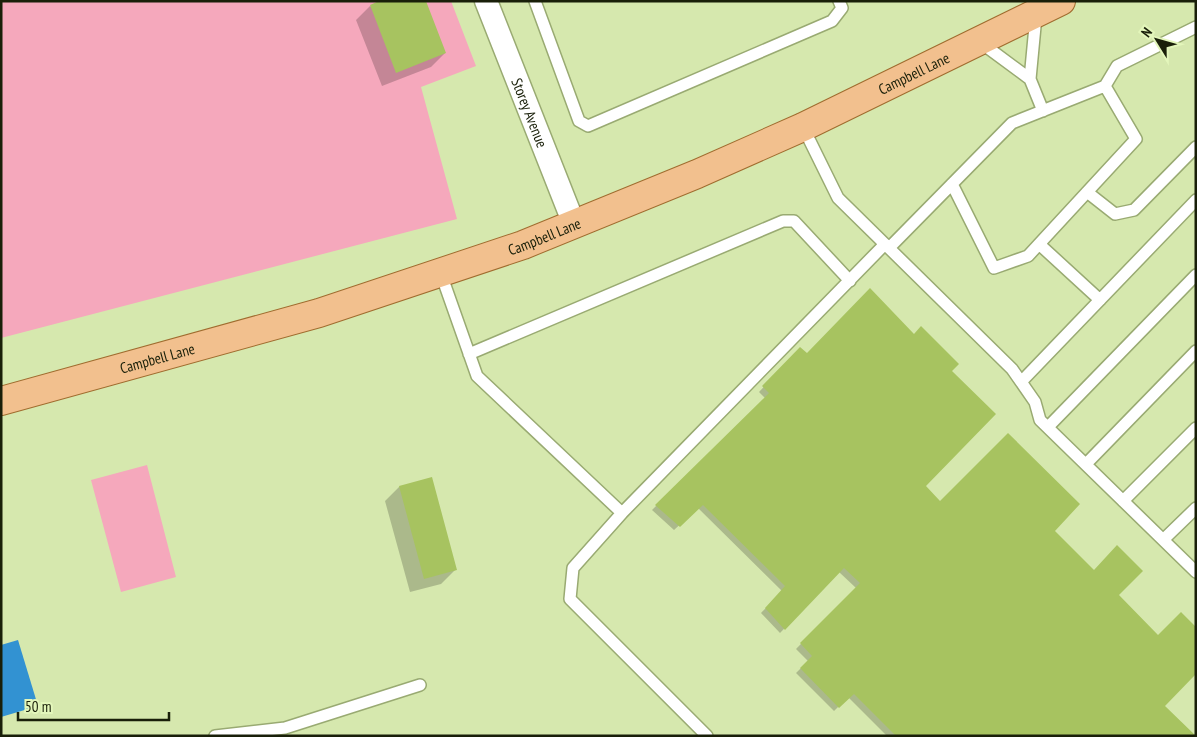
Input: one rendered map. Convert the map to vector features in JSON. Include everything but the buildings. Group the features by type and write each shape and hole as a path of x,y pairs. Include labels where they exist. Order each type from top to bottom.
{"main road":[{"name":"Campbell Lane","path":"1,401 319,313 523,245 697,174 803,127 1061,1"}],"street":[{"name":"Storey Avenue","path":"486,1 574,224"}],"lane":[{"path":"535,1 578,120 588,126 832,22 842,8 839,1"},
{"path":"1036,13 1030,79 1043,111"},
{"path":"707,736 570,599 573,568 622,513 850,281 952,184 1012,123 1105,86 1116,66 1196,27"},
{"path":"979,41 1030,79"},
{"path":"952,184 994,268 1028,256 1136,139 1105,86"},
{"path":"803,127 838,198 1012,369 1035,402 1040,420 1193,567"},
{"path":"1087,192 1115,214 1134,210 1196,147"},
{"path":"1021,382 1196,200"},
{"path":"469,354 783,221 794,221 850,281"},
{"path":"1039,244 1100,300"},
{"path":"440,274 477,376 622,513"},
{"path":"1048,427 1196,275"},
{"path":"1086,464 1196,351"},
{"path":"1123,501 1196,428"},
{"path":"1163,540 1196,508"},
{"path":"215,736 260,734 299,725 420,685"}],"shaded area":[{"path":"1,1 451,1 476,66 421,87 457,219 1,338"},
{"path":"147,465 176,577 121,592 91,480"}],"water":[{"path":"18,640 38,706 1,717 1,645"}]}
